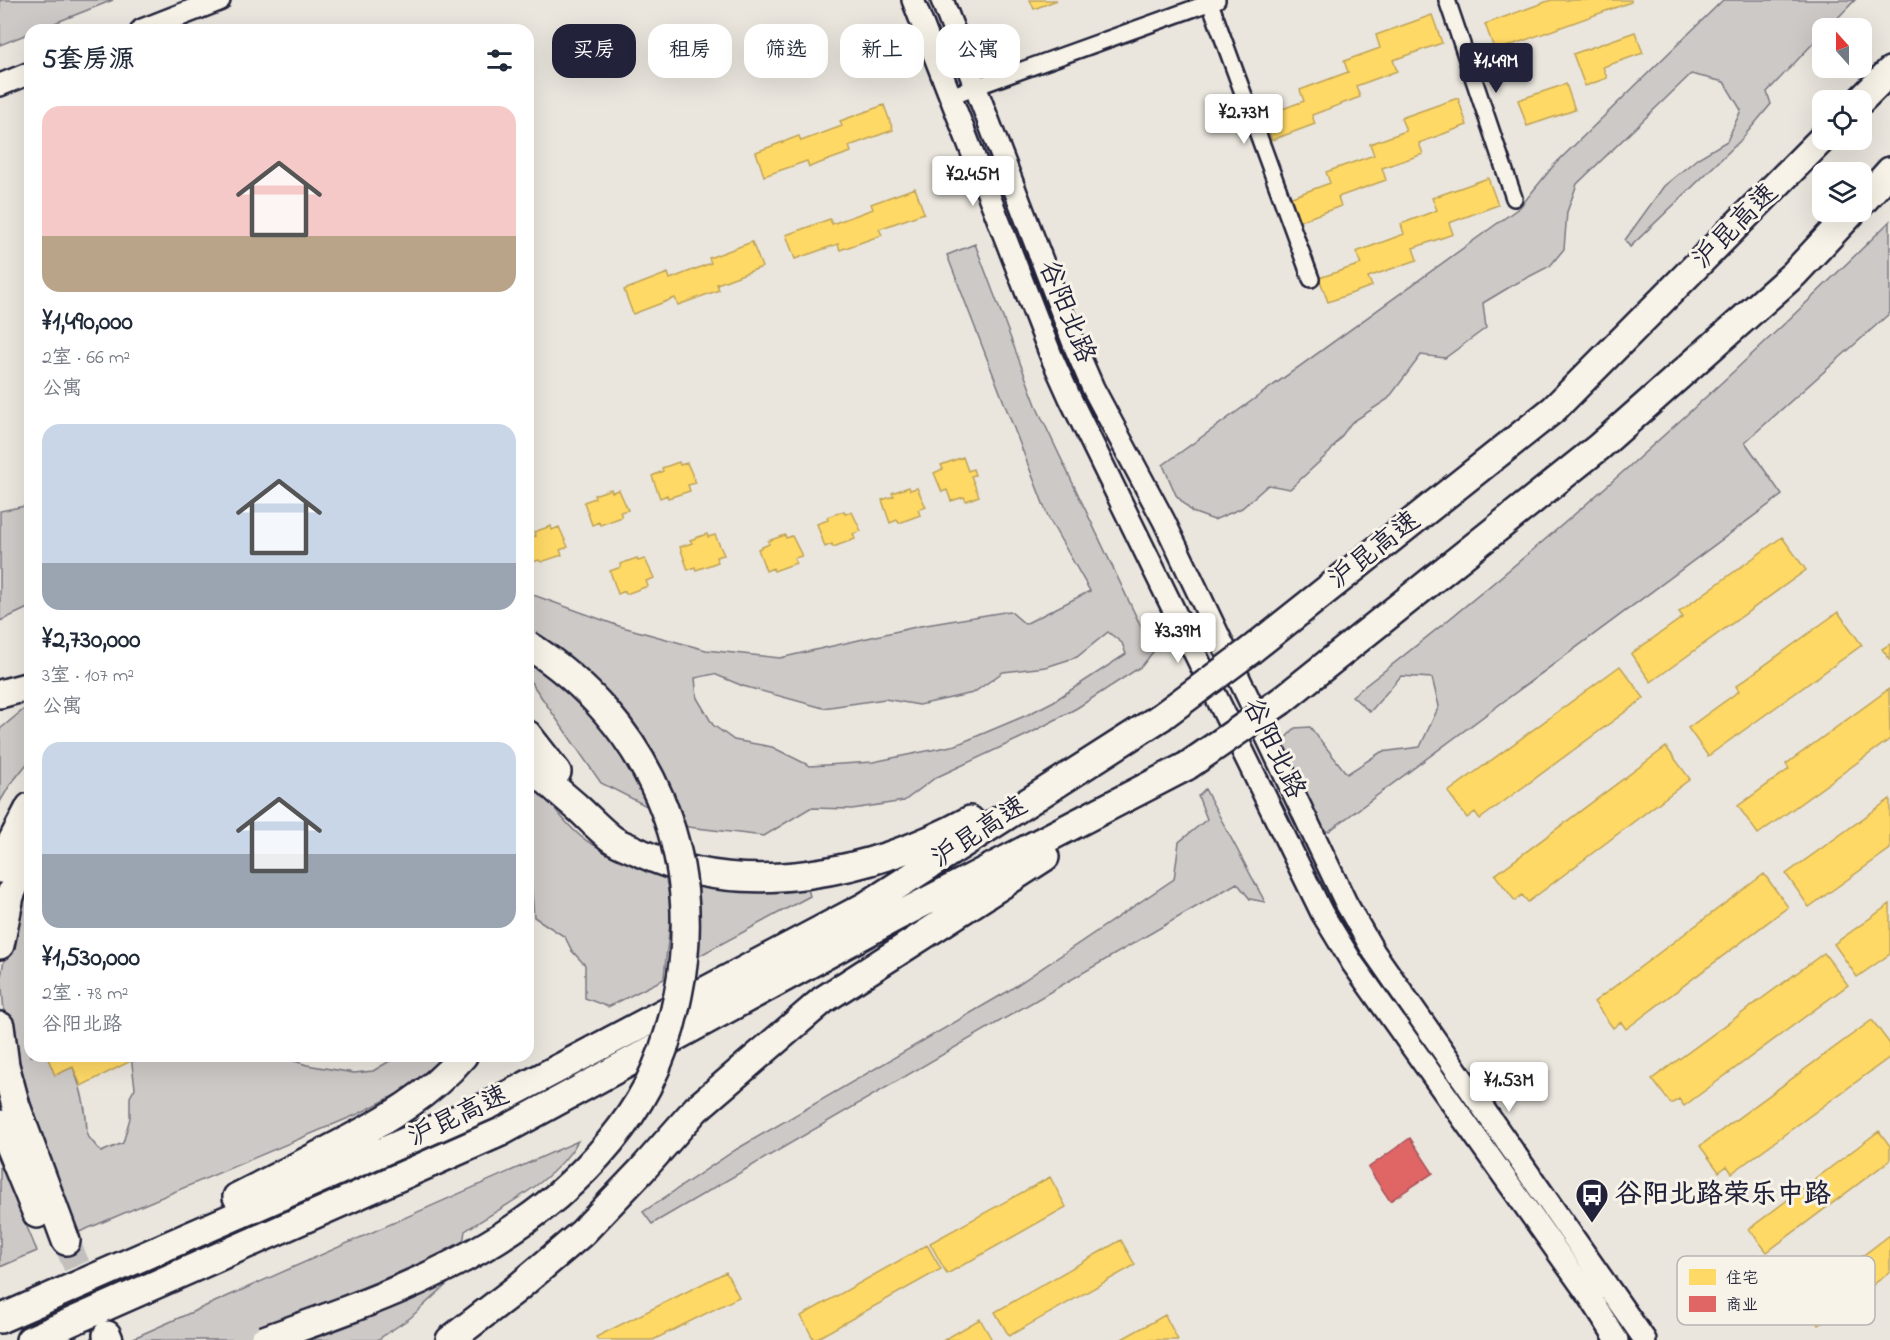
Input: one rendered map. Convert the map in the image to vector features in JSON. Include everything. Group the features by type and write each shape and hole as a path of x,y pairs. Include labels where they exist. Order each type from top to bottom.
{"highway":[{"path":"1871,90 1890,71"},
{"name":"沪昆高速","path":"0,1319 489,1106 864,907 1157,710 1248,645 1554,409 1812,149"},
{"path":"1872,191 1890,171"},
{"name":"沪昆高速","path":"30,1340 501,1132 894,918 1186,766 1281,701 1599,447 1794,274 1843,222"},
{"path":"264,1340 405,1286 498,1239 556,1197 606,1147 628,1118 647,1087 661,1055 673,1023 685,947 684,896 680,866 670,826 652,780 620,729 578,681 534,649"},
{"path":"0,694 24,688"},
{"path":"534,768 612,839 664,864 723,877 785,878 892,855 943,835 1157,710"},
{"path":"534,743 555,769 574,805"},
{"path":"450,1340 516,1290 582,1233 642,1170 696,1108 823,1000 1186,766"},
{"path":"0,869 24,818"},
{"path":"0,945 10,896 24,863"},
{"path":"0,1026 5,1065 16,1106 59,1245 0,1124"},
{"path":"0,1313 292,1170 380,1123 418,1099 458,1062"}],"main road":[{"path":"157,24 219,0"},
{"name":"谷阳北路","path":"913,0 1052,358 1322,913 1353,964 1579,1282 1617,1340"},
{"name":"谷阳北路","path":"942,0 1093,388 1164,521 1346,903 1374,952 1645,1340"},
{"path":"0,85 24,75"}],"street":[{"path":"1447,0 1514,198"},
{"path":"950,96 1212,1 1311,279"}],"shaded area":[{"path":"0,0 113,0 52,24 24,24 24,35 0,45"},
{"path":"1723,0 1855,0 1838,18 1812,18 1812,45 1767,92 1771,104 1740,141 1630,247 1625,240 1664,186 1698,158 1727,141 1741,110 1724,82 1691,74 1577,184 1567,212 1564,249 1550,266 1483,303 1486,328 1445,358 1421,355 1388,399 1351,423 1330,452 1290,489 1268,485 1242,508 1214,520 1192,512 1176,495 1163,465 1520,207 1554,165"},
{"path":"1890,221 1890,313 1745,442 1782,495 1329,831 1317,832 1274,750 1295,728 1310,727 1347,774 1381,752 1420,747 1439,706 1432,678 1401,676 1370,712 1352,696 1492,584 1628,467 1761,346"},
{"path":"975,244 1038,410 1153,652 1142,666 1077,708 1029,734 935,778 904,801 852,809 810,808 764,836 688,827 601,783 534,687 534,595 619,626 706,650 780,658 920,626 1010,611 1025,624 1090,591 1049,519 947,255","holes":["1108,632 1122,643 1126,654 1054,701 956,745 873,762 810,766 772,747 734,740 713,725 697,698 695,678 714,674 743,686 823,708 885,699 919,705 973,693 1003,672 1046,667 1077,657"]},
{"path":"24,506 24,610 0,621 0,511"},
{"path":"23,710 24,768 0,802 0,729"},
{"path":"534,782 579,835 605,850 662,870 667,883 670,924 664,979 608,1007 585,998 585,965 572,951 565,937 534,917"},
{"path":"1205,789 1265,902 1250,899 1237,883 652,1224 643,1212 737,1149 1005,993 1174,879 1179,842 1207,819 1198,796"},
{"path":"24,882 24,1062 50,1062 55,1075 73,1067 83,1100 87,1135 101,1152 123,1143 130,1118 130,1097 135,1088 132,1062 298,1062 354,1073 373,1071 388,1062 441,1062 407,1089 358,1114 77,1233 27,1111 5,1024 1,976 13,914"},
{"path":"696,884 738,890 807,885 810,896 697,957 700,906"},
{"path":"578,1141 568,1156 542,1181 465,1231 458,1274 410,1318 377,1340 129,1340"},
{"path":"0,1162 37,1251 0,1267"}],"building: 住宅":[{"path":"1030,0 1057,0 1034,9"},
{"path":"1551,0 1631,0 1631,2 1495,51 1485,24"},
{"path":"1432,15 1442,43 1393,60 1397,71 1356,86 1360,97 1312,115 1315,124 1272,140 1263,116 1304,101 1300,90 1348,72 1344,61 1380,48 1376,35"},
{"path":"1635,32 1643,53 1603,67 1607,78 1585,86 1573,54"},
{"path":"1566,84 1575,110 1527,126 1518,100"},
{"path":"1458,98 1467,125 1419,143 1423,154 1382,168 1386,180 1338,197 1341,206 1297,222 1289,198 1330,183 1326,172 1374,155 1370,144 1406,131 1401,118"},
{"path":"884,105 893,130 849,146 851,152 809,167 807,161 764,176 756,152 799,136 801,141 842,126 840,121"},
{"path":"1488,178 1498,205 1449,223 1453,234 1413,248 1417,260 1368,277 1372,286 1328,302 1319,278 1361,264 1356,252 1404,234 1401,224 1437,210 1432,198"},
{"path":"915,188 924,213 879,229 882,235 840,250 838,244 795,259 786,235 830,219 832,224 873,209 871,204"},
{"path":"752,242 762,267 717,284 719,290 678,305 675,298 633,314 624,290 668,273 670,279 711,263 709,258"},
{"path":"963,457 968,471 973,469 975,475 971,476 979,496 966,501 964,497 951,501 947,490 942,492 934,473 943,469 941,465"},
{"path":"679,462 680,465 687,463 696,483 688,485 690,491 668,498 667,495 660,498 652,476 663,471 662,468"},
{"path":"909,487 910,490 917,488 926,507 918,510 920,515 899,523 897,520 890,523 882,500 894,496 892,493"},
{"path":"611,489 612,492 619,490 628,510 620,512 622,517 600,525 599,522 592,525 584,502 595,498 594,495"},
{"path":"844,511 845,514 852,512 861,531 853,534 855,539 833,547 832,544 825,547 817,524 828,520 827,517"},
{"path":"551,526 552,530 559,527 568,547 560,550 562,555 541,562 539,560 534,562 534,536 536,536 534,532"},
{"path":"707,534 708,537 715,535 724,555 716,557 718,562 696,570 695,567 688,570 680,547 692,543 690,540"},
{"path":"785,535 786,538 792,536 802,556 794,558 796,563 774,571 773,568 766,571 758,549 769,544 768,541"},
{"path":"1782,537 1806,570 1651,682 1631,654 1683,617 1679,612"},
{"path":"637,558 638,561 645,559 654,578 646,581 648,586 626,594 625,591 618,594 610,571 621,567 620,564"},
{"path":"1838,612 1862,645 1708,756 1688,728 1739,691 1736,686"},
{"path":"1890,644 1890,660 1882,649"},
{"path":"1620,666 1644,698 1480,819 1475,812 1467,818 1448,792"},
{"path":"1889,689 1890,739 1758,834 1738,806 1789,769 1786,764"},
{"path":"1666,747 1690,779 1528,902 1522,895 1515,901 1495,875"},
{"path":"1890,799 1890,849 1809,907 1786,874"},
{"path":"1764,874 1788,907 1626,1029 1621,1022 1613,1028 1594,1002"},
{"path":"1890,904 1890,954 1857,977 1834,944"},
{"path":"1824,953 1848,985 1684,1106 1679,1099 1671,1104 1652,1079"},
{"path":"1872,1020 1890,1044 1890,1057 1732,1173 1727,1166 1719,1172 1700,1146"},
{"path":"50,1062 129,1062 81,1086 73,1067 55,1075"},
{"path":"1879,1131 1890,1146 1890,1160 1767,1252 1749,1229"},
{"path":"1050,1177 1066,1207 947,1274 930,1243"},
{"path":"1890,1235 1890,1272 1875,1283 1875,1256 1862,1256"},
{"path":"1121,1240 1135,1265 1009,1336 995,1312"},
{"path":"927,1245 941,1269 814,1340 801,1316"},
{"path":"726,1272 739,1297 653,1340 598,1340 596,1337"},
{"path":"1165,1315 1178,1340 1120,1340"},
{"path":"980,1319 992,1340 944,1340"}],"building: 商业":[{"path":"1410,1138 1433,1173 1390,1201 1368,1168"}],"tunnel":[{"path":"66,1241 105,1331"}],"place":[{"name":"谷阳北路荣乐中路","path":"1592,1224"}]}
